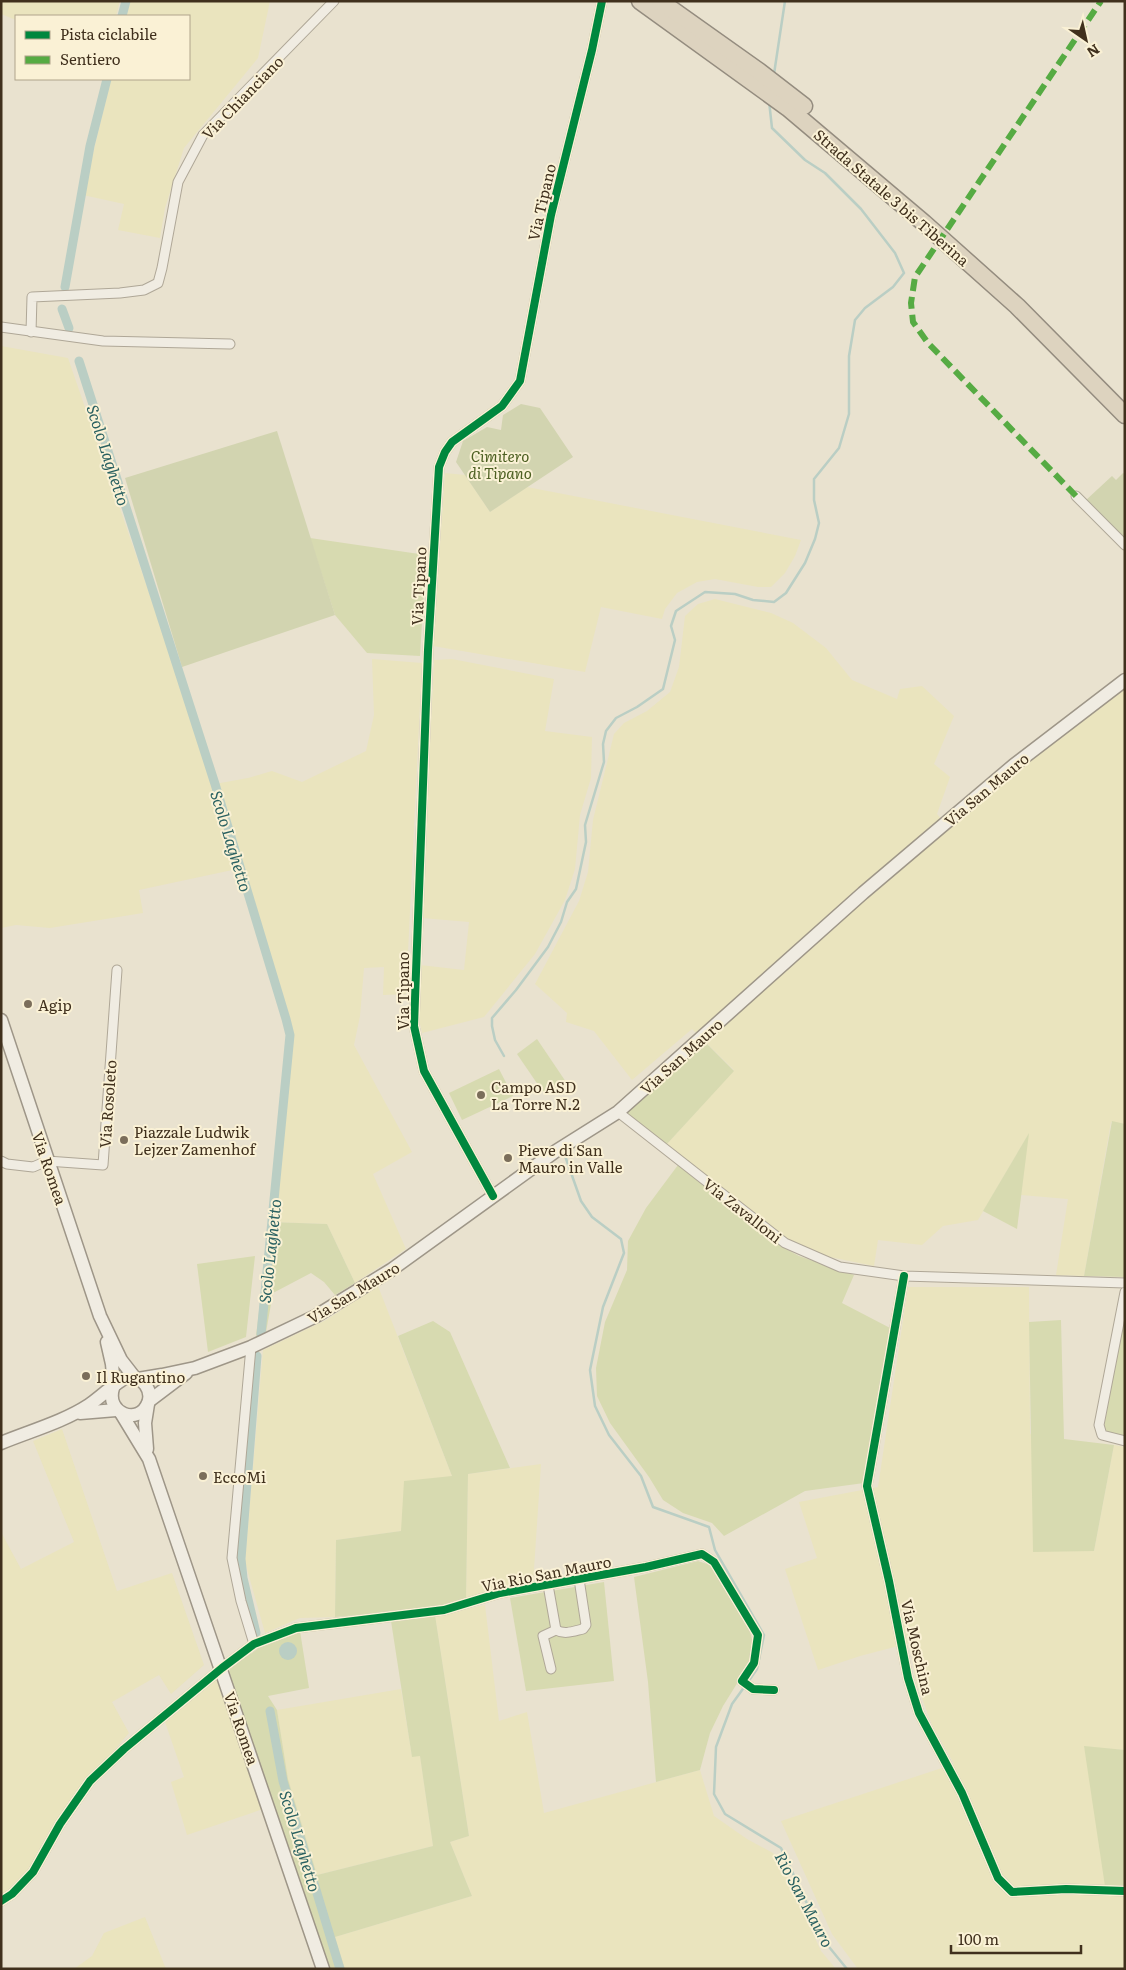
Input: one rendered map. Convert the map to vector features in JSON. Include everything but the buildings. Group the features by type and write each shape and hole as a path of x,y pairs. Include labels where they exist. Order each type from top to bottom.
{"highway":[{"name":"Strada Statale 3 bis Tiberina","path":"640,1 758,77"},
{"name":"Strada Statale 3 bis Tiberina","path":"660,1 791,102 962,249 1024,299 1125,400"},
{"name":"Strada Statale 3 bis Tiberina","path":"962,249 1125,415"}],"main road":[{"name":"Via San Mauro","path":"136,1378 195,1368 251,1347 316,1316 391,1270 556,1151 618,1112 863,893 1014,764 1125,680"},
{"name":"Via Romea","path":"1,1020 100,1316 112,1364 113,1387"},
{"name":"Via Romea","path":"100,1316 121,1360 136,1378"},
{"name":"Via San Mauro","path":"148,1403 169,1384 195,1368"},
{"path":"1,1443 73,1414 90,1411 119,1412 133,1415 139,1413 148,1403 148,1390 146,1385 136,1378 123,1378 73,1414"},
{"path":"113,1387 111,1400 119,1412"},
{"name":"Via Romea","path":"148,1403 145,1436 148,1459 222,1668 324,1969"},
{"name":"Via Romea","path":"119,1412 148,1459"}],"street":[{"name":"Via Chianciano","path":"31,332 32,297 120,293 144,290 158,283 178,182 203,136 334,1"},
{"name":"Via Tipano","path":"493,1196 424,1071 414,1026 427,670 439,467 445,452 452,442 502,406 520,382 551,215 592,50 602,1"},
{"path":"1,327 103,341 230,344"},
{"path":"1076,496 1125,545"},
{"name":"Via Rosoleto","path":"1,1160 7,1164 33,1167 48,1161 103,1164 117,970"},
{"name":"Via Zavalloni","path":"618,1112 785,1243 840,1267 904,1276 1125,1283"},
{"name":"Via Moschina","path":"904,1276 867,1486 890,1581 908,1678 919,1713 962,1793 998,1878 1012,1892 1066,1889 1125,1891"},
{"path":"1125,1292 1099,1425 1102,1435 1125,1441"},
{"path":"251,1347 232,1558 241,1602 254,1644"},
{"name":"Via Rio San Mauro","path":"1,1901 12,1894 33,1872 60,1824 90,1781 124,1749 254,1644 296,1628 444,1610 500,1594 646,1567 702,1554 714,1562 758,1635 754,1662 742,1681 753,1689 774,1690"},
{"path":"548,1585 556,1630 566,1633 584,1628 586,1625 579,1579"},
{"path":"551,1669 543,1636 556,1630"}],"shaded area":[{"path":"1,1 120,1 116,15 15,15 15,20 1,14"},
{"path":"128,1 270,1 258,58 184,148 165,208 160,238 118,230 124,204 83,195 111,80 190,80 190,15 125,15"},
{"path":"1,346 68,358 215,784 272,771 302,782 366,751 374,715 372,659 422,663 406,994 383,995 384,967 364,968 360,1016 354,1045 412,1152 373,1174 406,1249 355,1283 327,1224 270,1222 291,1025 237,869 139,890 143,913 50,928 16,925 1,928"},
{"path":"445,473 465,475 490,512 527,487 801,540 795,556 785,573 771,587 758,587 715,579 697,582 677,593 665,609 662,619 601,607 585,672 433,646"},
{"path":"715,599 771,613 793,623 826,648 852,680 897,699 900,689 922,686 954,716 934,764 950,777 937,814 948,827 1016,769 1125,688 1125,1124 1111,1122 1084,1276 1056,1275 1068,1199 1021,1195 1028,1135 978,1220 943,1226 922,1245 878,1240 874,1266 825,1256 784,1238 666,1145 734,1070 692,1029 632,1080 594,1031 566,1022 567,1013 535,984 579,901 588,872 593,820 614,734 624,723 647,711 670,692 679,667 685,616 698,604"},
{"path":"452,659 554,679 545,731 592,737 591,778 580,815 575,869 565,900 535,954 484,1017 422,1033 418,1015 420,965 464,970 469,922 422,918 434,660"},
{"path":"378,1286 452,1476 402,1531 336,1540 335,1617 300,1618 265,1633 245,1562 263,1350 326,1320"},
{"path":"908,1287 1029,1287 1030,1433 1094,1551 1114,1445 1125,1447 1125,1750 1084,1747 1125,1894 1125,1969 858,1969 832,1934 781,1821 954,1764 932,1725 916,1683 910,1643 860,1656 818,1670 785,1569 817,1558 799,1502 878,1487"},
{"path":"62,1429 117,1591 172,1573 204,1665 171,1694 159,1675 112,1702 129,1733 69,1803 33,1863 13,1889 1,1895 1,1532 21,1569 74,1542 33,1441"},
{"path":"541,1464 533,1584 466,1600 468,1474"},
{"path":"485,1605 499,1721 527,1712 544,1813 700,1770 714,1816 747,1839 773,1853 784,1866 821,1951 836,1969 345,1969 335,1937 472,1896 450,1842 469,1836 435,1615"},
{"path":"288,1642 294,1645 297,1651 294,1657 288,1660 282,1657 279,1651 282,1645"},
{"path":"218,1676 263,1809 187,1835 171,1782 184,1777 165,1722"},
{"path":"401,1689 412,1756 420,1755 433,1846 317,1875 288,1779 277,1710"},
{"path":"145,1917 166,1969 74,1969 92,1956 104,1933"}],"green space":[{"name":"Cimitero di Tipano","path":"521,404 540,408 573,457 490,512 456,462 463,441 487,427 501,430 503,415"},
{"path":"277,431 335,615 182,667 125,478"},
{"path":"1123,473 1125,474 1125,542 1085,501 1112,476 1116,480"},
{"path":"310,538 426,555 420,656 367,653 335,615"},
{"path":"537,1039 566,1082 545,1095 517,1054"},
{"path":"705,1042 734,1071 666,1145 624,1112"},
{"name":"Campo ASD La Torre N.2","path":"499,1069 513,1096 462,1120 449,1093"},
{"path":"1112,1121 1125,1124 1125,1277 1084,1276"},
{"path":"1029,1133 1017,1229 983,1211"},
{"path":"678,1165 775,1243 799,1256 854,1275 842,1303 892,1329 864,1483 805,1491 724,1536 712,1523 683,1513 663,1500 649,1477 610,1423 597,1396 596,1368 605,1322 627,1270 628,1241 646,1208"},
{"path":"270,1222 327,1224 355,1283 335,1295 324,1282 311,1273 273,1293 266,1332 256,1336"},
{"path":"255,1256 246,1337 208,1352 197,1264"},
{"path":"1125,1308 1125,1438 1103,1433"},
{"path":"1061,1320 1064,1439 1114,1445 1094,1551 1033,1552 1029,1322"},
{"path":"433,1321 450,1332 510,1468 468,1474 466,1600 438,1608 335,1617 336,1540 401,1531 404,1481 452,1476 398,1336"},
{"path":"698,1561 710,1565 747,1622 752,1639 753,1652 746,1669 723,1706 710,1733 700,1770 656,1782 648,1682 634,1577"},
{"path":"604,1582 614,1681 526,1691 510,1598"},
{"path":"435,1615 469,1836 450,1842 472,1896 335,1937 345,1969 328,1969 229,1676 230,1667 260,1646 300,1631 309,1688 268,1696 277,1710 288,1779 317,1875 433,1846 420,1756 412,1757 391,1621"},
{"path":"1084,1746 1125,1750 1125,1894 1106,1893"}],"waterway":[{"name":"Scolo Laghetto","path":"122,15 126,1"},
{"name":"Rio San Mauro","path":"774,74 785,1"},
{"name":"Scolo Laghetto","path":"65,287 90,146 107,80"},
{"name":"Rio San Mauro","path":"504,1056 495,1040 492,1018 516,990 548,947 561,922 567,902 576,889 586,842 585,825 604,762 603,744 606,731 616,718 637,707 663,689 675,640 671,626 676,611 705,592 735,594 753,600 774,602 786,593 805,563 815,539 819,523 814,500 814,479 839,448 849,414 849,356 855,320 865,308 893,287 904,273 895,253 861,209 825,173 805,160 772,128 769,101"},
{"name":"Scolo Laghetto","path":"62,309 69,328"},
{"name":"Scolo Laghetto","path":"79,361 215,784 290,1035 261,1334"},
{"name":"Rio San Mauro","path":"564,1153 581,1201 592,1217 621,1239 624,1253 603,1307 590,1370 595,1406 609,1435 641,1476 653,1507 709,1527 715,1550 764,1635 757,1669 748,1682"},
{"name":"Scolo Laghetto","path":"256,1633 243,1578 241,1559 257,1356"},
{"name":"Rio San Mauro","path":"745,1686 732,1704 716,1747 714,1794 725,1814 781,1848 825,1942 847,1969"},
{"name":"Scolo Laghetto","path":"270,1711 283,1781 340,1969"}],"marked path":[{"path":"1076,496 928,343 913,322 911,303 915,277 1101,1"}],"cycle path":[{"path":"493,1196 424,1071 414,1026 428,650 439,467 445,452 452,442 502,406 520,381 551,215 592,50 602,1"},
{"path":"904,1276 867,1486 889,1581 908,1678 919,1713 962,1793 998,1878 1012,1892 1066,1889 1125,1891"},
{"path":"1,1901 12,1894 33,1872 60,1824 90,1781 124,1749 254,1644 296,1628 444,1610 500,1593 646,1567 702,1554 714,1562 758,1635 754,1663 742,1681 753,1689 774,1690"}],"place":[{"name":"Agip","path":"28,1004"},
{"name":"Campo ASD La Torre N.2","path":"481,1095"},
{"name":"Piazzale Ludwik Lejzer Zamenhof","path":"124,1140"},
{"name":"Pieve di San Mauro in Valle","path":"508,1158"},
{"name":"Il Rugantino","path":"86,1376"},
{"name":"EccoMi","path":"203,1476"}]}
